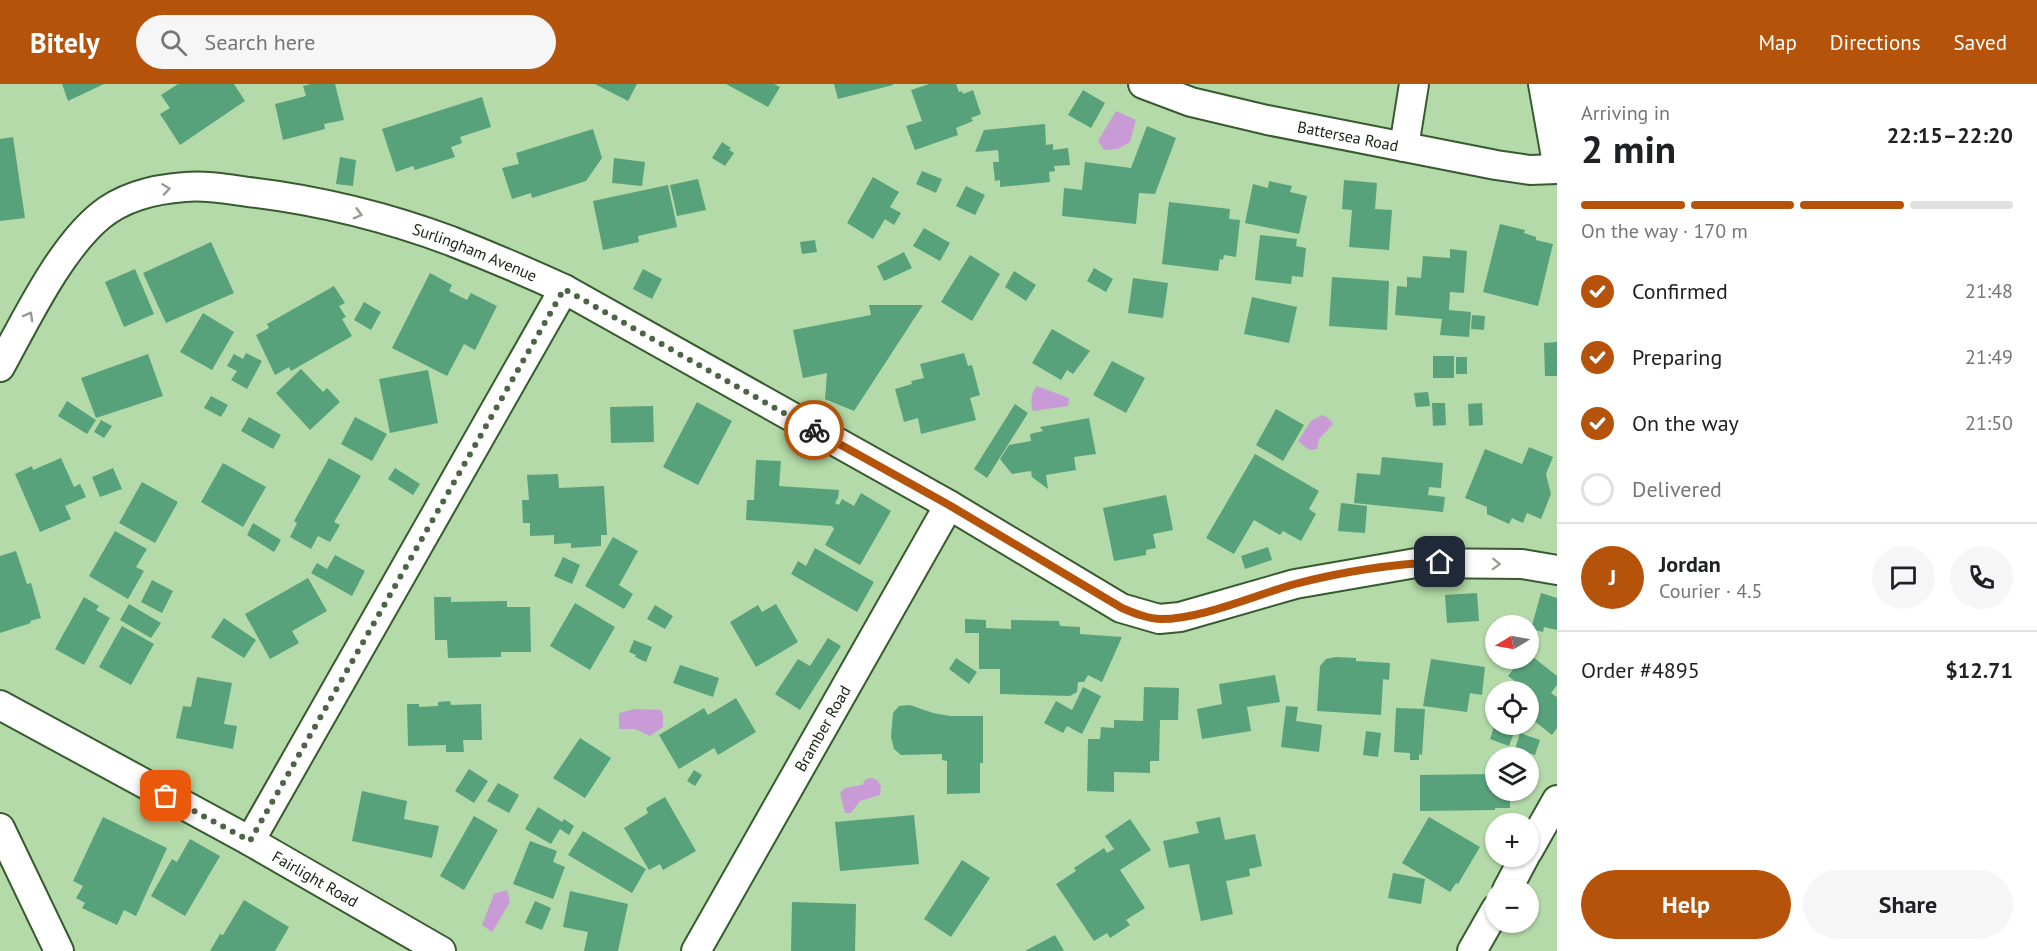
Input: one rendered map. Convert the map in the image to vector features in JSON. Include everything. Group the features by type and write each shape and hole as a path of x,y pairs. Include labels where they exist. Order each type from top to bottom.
{"street":[{"name":"Battersea Road","path":"1143,84 1191,102 1267,120 1496,165 1530,170 1557,170"},
{"path":"1404,147 1414,84"},
{"path":"1543,84 1557,163"},
{"name":"Surlingham Avenue","path":"0,367 44,287 75,243 101,215 136,196 186,187 212,187 322,204 449,240 564,289 949,505 1122,608 1159,619 1199,613 1295,584 1416,563 1522,564 1557,570"},
{"path":"250,841 564,289"},
{"name":"Bramber Road","path":"696,951 949,505"},
{"name":"Fairlight Road","path":"0,705 250,841 441,951"},
{"path":"1539,832 1557,800"},
{"path":"0,828 59,951"},
{"path":"1472,951 1485,928"}],"shaded area":[{"path":"1116,111 1136,120 1130,142 1118,149 1104,150 1098,141"},
{"path":"1037,386 1069,398 1068,406 1033,411 1032,398"},
{"path":"1322,415 1333,424 1319,439 1317,449 1309,450 1298,441 1311,421"},
{"path":"635,709 661,710 663,727 650,736 635,729 619,729 619,713"},
{"path":"866,779 877,780 881,786 880,795 860,801 851,813 845,813 840,793 845,788 862,785"},
{"path":"507,890 510,902 492,932 482,925 494,894"}],"building":[{"path":"62,84 104,84 68,101"},
{"path":"178,84 234,84 245,101 180,145 160,114 170,108 161,95"},
{"path":"335,84 344,120 324,124 325,129 283,140 275,104 306,96 303,86"},
{"path":"595,84 637,84 628,101"},
{"path":"726,84 774,84 780,87 768,107"},
{"path":"834,84 893,84 893,85 838,99"},
{"path":"929,84 956,84 959,92 962,91 963,94 973,90 981,114 971,118 973,121 956,128 958,135 915,150 906,126 922,121 911,90"},
{"path":"1083,90 1105,103 1091,128 1068,115"},
{"path":"482,97 491,127 460,137 462,143 451,147 455,157 415,170 413,166 396,172 382,129"},
{"path":"1045,124 1046,145 1053,144 1053,150 1068,148 1070,165 1054,166 1055,171 1049,172 1050,182 1000,187 1000,180 995,181 993,162 999,162 998,150 975,152 984,130"},
{"path":"1147,126 1176,138 1155,194 1139,193 1136,224 1062,216 1064,188 1082,190 1085,162 1131,168"},
{"path":"593,129 602,158 586,181 532,198 531,193 512,199 502,168 519,164 516,153"},
{"path":"13,137 25,218 0,221 0,139"},
{"path":"722,142 734,153 725,166 712,158"},
{"path":"340,157 356,160 353,186 336,184"},
{"path":"614,158 645,162 642,186 612,183"},
{"path":"922,171 942,179 936,193 916,184"},
{"path":"873,177 899,192 890,207 901,213 894,225 885,219 873,239 847,223"},
{"path":"698,179 706,210 677,216 670,185"},
{"path":"1344,180 1377,183 1375,209 1392,210 1389,250 1349,247 1352,210 1342,209"},
{"path":"1269,181 1292,186 1290,192 1307,196 1299,234 1245,223 1253,184 1268,188"},
{"path":"668,185 677,227 638,236 639,242 603,250 593,201"},
{"path":"966,186 985,195 975,215 956,206"},
{"path":"1169,202 1230,209 1229,219 1240,220 1236,257 1224,255 1223,260 1220,259 1218,271 1162,264"},
{"path":"1500,224 1525,230 1524,233 1536,237 1536,240 1553,244 1538,306 1483,292"},
{"path":"924,228 950,243 940,261 913,246"},
{"path":"1260,235 1297,239 1296,246 1306,248 1303,277 1292,276 1291,284 1255,280"},
{"path":"815,240 817,252 802,254 800,242"},
{"path":"211,242 234,293 166,323 143,273"},
{"path":"1450,249 1467,251 1464,293 1450,292 1449,310 1471,312 1469,337 1440,335 1442,319 1395,315 1397,286 1407,287 1407,277 1421,278 1423,256 1450,258"},
{"path":"904,252 912,268 884,281 877,266"},
{"path":"970,255 1000,274 972,321 941,302"},
{"path":"1094,268 1113,279 1106,292 1087,281"},
{"path":"135,269 154,314 124,327 105,282"},
{"path":"643,269 662,279 652,299 633,289"},
{"path":"1014,271 1036,285 1026,301 1005,287"},
{"path":"430,273 452,285 449,291 467,300 471,293 497,306 475,350 464,344 447,376 392,348"},
{"path":"1332,277 1389,281 1387,330 1329,326"},
{"path":"1133,278 1168,283 1163,318 1128,313"},
{"path":"334,286 345,303 339,306 346,317 342,319 352,336 291,371 289,367 275,375 256,335 269,328 267,324"},
{"path":"1252,297 1297,307 1289,343 1244,334"},
{"path":"364,302 381,312 371,330 354,320"},
{"path":"869,305 923,305 854,411 825,399 827,373 803,378 793,330 871,315"},
{"path":"203,313 234,332 212,370 180,352"},
{"path":"1472,315 1485,316 1484,330 1471,329"},
{"path":"1052,329 1090,351 1073,374 1067,370 1061,380 1032,363"},
{"path":"1557,342 1557,376 1545,376 1544,343"},
{"path":"246,353 262,361 247,389 231,380 237,371 227,366 234,354 243,359"},
{"path":"964,353 968,366 972,365 980,395 970,398 976,420 921,434 918,418 904,422 895,389 912,384 911,381 924,378 920,364"},
{"path":"148,354 163,396 96,418 81,378"},
{"path":"1433,356 1454,356 1454,378 1433,378"},
{"path":"1456,357 1467,357 1467,374 1456,374"},
{"path":"1112,361 1145,378 1126,413 1093,395"},
{"path":"301,369 323,392 327,388 340,402 310,430 276,393"},
{"path":"428,370 438,423 390,433 379,379"},
{"path":"1428,392 1430,406 1416,407 1414,393"},
{"path":"211,396 228,405 221,417 204,408"},
{"path":"67,401 96,420 87,434 58,416"},
{"path":"697,402 732,421 698,485 663,467"},
{"path":"1432,403 1445,403 1446,425 1433,426"},
{"path":"1482,403 1483,425 1469,426 1468,404"},
{"path":"1015,404 1028,413 987,478 974,469"},
{"path":"653,406 654,442 611,443 610,407"},
{"path":"1276,409 1304,425 1283,461 1256,445"},
{"path":"249,417 281,435 273,449 241,431"},
{"path":"355,417 387,434 372,461 341,444"},
{"path":"1089,418 1096,454 1074,457 1076,470 1046,475 1048,489 1032,477 1031,471 1012,474 1000,459 1009,445 1031,441 1030,434 1043,431 1040,427"},
{"path":"101,420 112,426 104,438 94,432"},
{"path":"1529,447 1553,457 1546,474 1551,494 1541,519 1527,513 1523,523 1512,518 1509,524 1487,514 1487,507 1465,498 1485,449 1522,464"},
{"path":"1255,454 1319,491 1309,509 1316,514 1301,541 1283,531 1280,535 1254,520 1234,554 1206,538"},
{"path":"1382,457 1443,463 1441,488 1429,487 1428,495 1445,497 1443,512 1354,503 1357,473 1380,475"},
{"path":"61,458 74,487 80,484 86,497 65,506 71,519 40,532 15,474 32,466 33,470"},
{"path":"329,458 361,476 334,522 340,525 330,542 318,536 311,549 290,537 297,523 294,521"},
{"path":"756,460 781,461 779,486 839,490 835,503 839,505 842,499 854,506 861,493 891,511 860,565 825,545 834,529 832,526 746,520 747,500 754,500"},
{"path":"223,463 266,487 243,527 201,502"},
{"path":"113,468 122,489 100,497 92,477"},
{"path":"395,468 420,484 413,495 388,479"},
{"path":"558,474 559,488 604,486 607,535 601,535 601,546 571,548 571,543 554,544 554,535 530,536 530,523 523,523 522,500 529,500 527,475"},
{"path":"142,482 178,502 155,543 119,523"},
{"path":"1166,495 1173,530 1153,534 1156,548 1146,550 1146,555 1114,561 1103,508"},
{"path":"1341,503 1367,506 1365,533 1338,531"},
{"path":"253,523 281,540 274,552 247,535"},
{"path":"115,531 147,549 136,567 144,571 128,599 89,576"},
{"path":"613,537 638,551 619,585 633,594 624,609 585,586"},
{"path":"1268,547 1272,560 1245,569 1241,556"},
{"path":"815,548 874,582 857,612 791,574 798,561 806,566"},
{"path":"16,551 27,584 31,583 41,618 0,633 0,556"},
{"path":"335,555 365,571 352,596 311,573 317,563 327,569"},
{"path":"563,557 580,565 572,584 554,576"},
{"path":"308,578 327,611 292,631 299,643 270,659 245,614"},
{"path":"152,580 173,591 162,613 141,602"},
{"path":"1477,593 1479,621 1447,623 1445,595"},
{"path":"1541,593 1557,598 1557,630 1544,627 1543,632 1539,631 1539,615 1535,615"},
{"path":"84,597 99,606 96,610 110,618 84,665 55,649"},
{"path":"434,597 451,597 451,602 507,601 507,607 530,607 531,652 501,652 501,657 448,658 447,640 435,640"},
{"path":"575,603 615,627 590,670 550,646"},
{"path":"129,604 161,623 151,638 120,620"},
{"path":"776,604 798,642 756,667 730,622 758,605 762,612"},
{"path":"655,605 673,616 665,629 647,619"},
{"path":"224,618 256,640 244,658 211,637"},
{"path":"965,619 986,620 986,628 1011,629 1011,620 1059,621 1060,626 1080,627 1080,634 1122,637 1102,682 1088,675 1084,682 1078,682 1077,692 1070,696 1000,694 1000,669 979,669 979,633 965,633"},
{"path":"122,626 154,644 131,685 99,667"},
{"path":"828,638 841,646 800,710 775,694 798,659 810,666"},
{"path":"634,640 652,647 646,662 629,652"},
{"path":"1336,657 1390,663 1389,680 1383,679 1381,715 1317,711 1320,666 1326,659"},
{"path":"956,658 977,672 969,684 949,669"},
{"path":"1431,659 1485,667 1482,695 1470,693 1467,712 1423,706"},
{"path":"1539,662 1557,676 1557,685 1551,693 1557,697 1557,728 1552,735 1539,725 1539,681 1515,681 1508,676 1513,669 1539,669"},
{"path":"680,665 719,678 713,697 673,683"},
{"path":"1275,675 1280,702 1247,707 1251,731 1202,739 1197,709 1222,704 1219,684"},
{"path":"197,677 232,683 224,724 237,726 233,749 176,738 183,706 191,707"},
{"path":"1083,687 1101,696 1082,734 1067,726 1063,733 1044,723 1056,701 1072,710"},
{"path":"1144,687 1179,688 1178,720 1160,720 1159,761 1150,761 1150,773 1114,772 1114,792 1087,791 1088,739 1100,739 1101,727 1114,728 1114,720 1143,721"},
{"path":"736,698 756,732 718,755 714,748 679,769 659,735 704,708 708,715"},
{"path":"450,701 451,705 481,704 482,740 463,740 464,752 446,752 446,745 408,746 407,704 419,704 419,707 438,706 438,702"},
{"path":"910,705 950,716 983,716 983,763 980,763 980,793 947,794 947,761 942,760 942,754 901,755 894,749 891,737 893,713 899,706"},
{"path":"1286,706 1298,707 1296,721 1322,725 1319,752 1281,747"},
{"path":"1396,708 1425,709 1422,755 1419,754 1419,760 1410,760 1410,753 1394,752"},
{"path":"1366,731 1381,733 1378,757 1363,755"},
{"path":"1491,735 1513,735 1509,746 1490,739"},
{"path":"1519,735 1540,740 1538,747 1516,747"},
{"path":"580,738 611,758 585,798 553,778"},
{"path":"469,769 488,781 474,803 455,791"},
{"path":"694,770 702,775 695,786 687,781"},
{"path":"1485,774 1485,801 1510,801 1510,808 1420,811 1420,775"},
{"path":"498,783 519,795 509,813 487,801"},
{"path":"362,791 407,801 404,819 439,826 432,858 352,841"},
{"path":"665,797 696,851 663,870 660,864 649,870 624,828 648,813 646,808"},
{"path":"538,807 562,822 564,819 574,826 569,835 560,829 551,844 525,829"},
{"path":"914,815 919,864 840,871 835,822"},
{"path":"474,816 498,830 464,890 440,876"},
{"path":"103,817 167,848 136,916 124,910 117,925 82,908 85,903 76,898 83,886 73,881"},
{"path":"1220,817 1225,840 1255,834 1262,866 1249,869 1250,876 1226,881 1233,914 1201,921 1189,864 1169,868 1163,841 1199,833 1196,822"},
{"path":"1429,817 1480,847 1458,884 1456,883 1450,892 1402,863"},
{"path":"1130,819 1151,850 1120,870 1145,908 1126,920 1130,925 1110,938 1107,933 1094,941 1056,884 1076,871 1074,868 1104,848 1107,853 1114,849 1105,836"},
{"path":"583,831 646,869 632,893 568,855"},
{"path":"190,839 220,856 185,916 151,896 172,859 177,862"},
{"path":"530,841 557,851 553,862 565,867 553,899 513,884"},
{"path":"962,860 990,878 951,937 924,919"},
{"path":"1393,873 1425,879 1421,904 1388,898"},
{"path":"570,891 628,904 618,951 584,951 588,932 563,927"},
{"path":"244,900 289,927 275,951 210,951 220,934 223,935"},
{"path":"535,901 551,908 542,930 525,923"},
{"path":"792,902 856,904 855,951 791,951"},
{"path":"1055,935 1064,951 1025,951"}],"way so far":[{"path":"166,796 250,841 564,289 814,430"}],"route":[{"path":"814,430 949,505 1122,608 1142,616 1159,619 1180,617 1295,584 1386,567 1440,562"}]}
